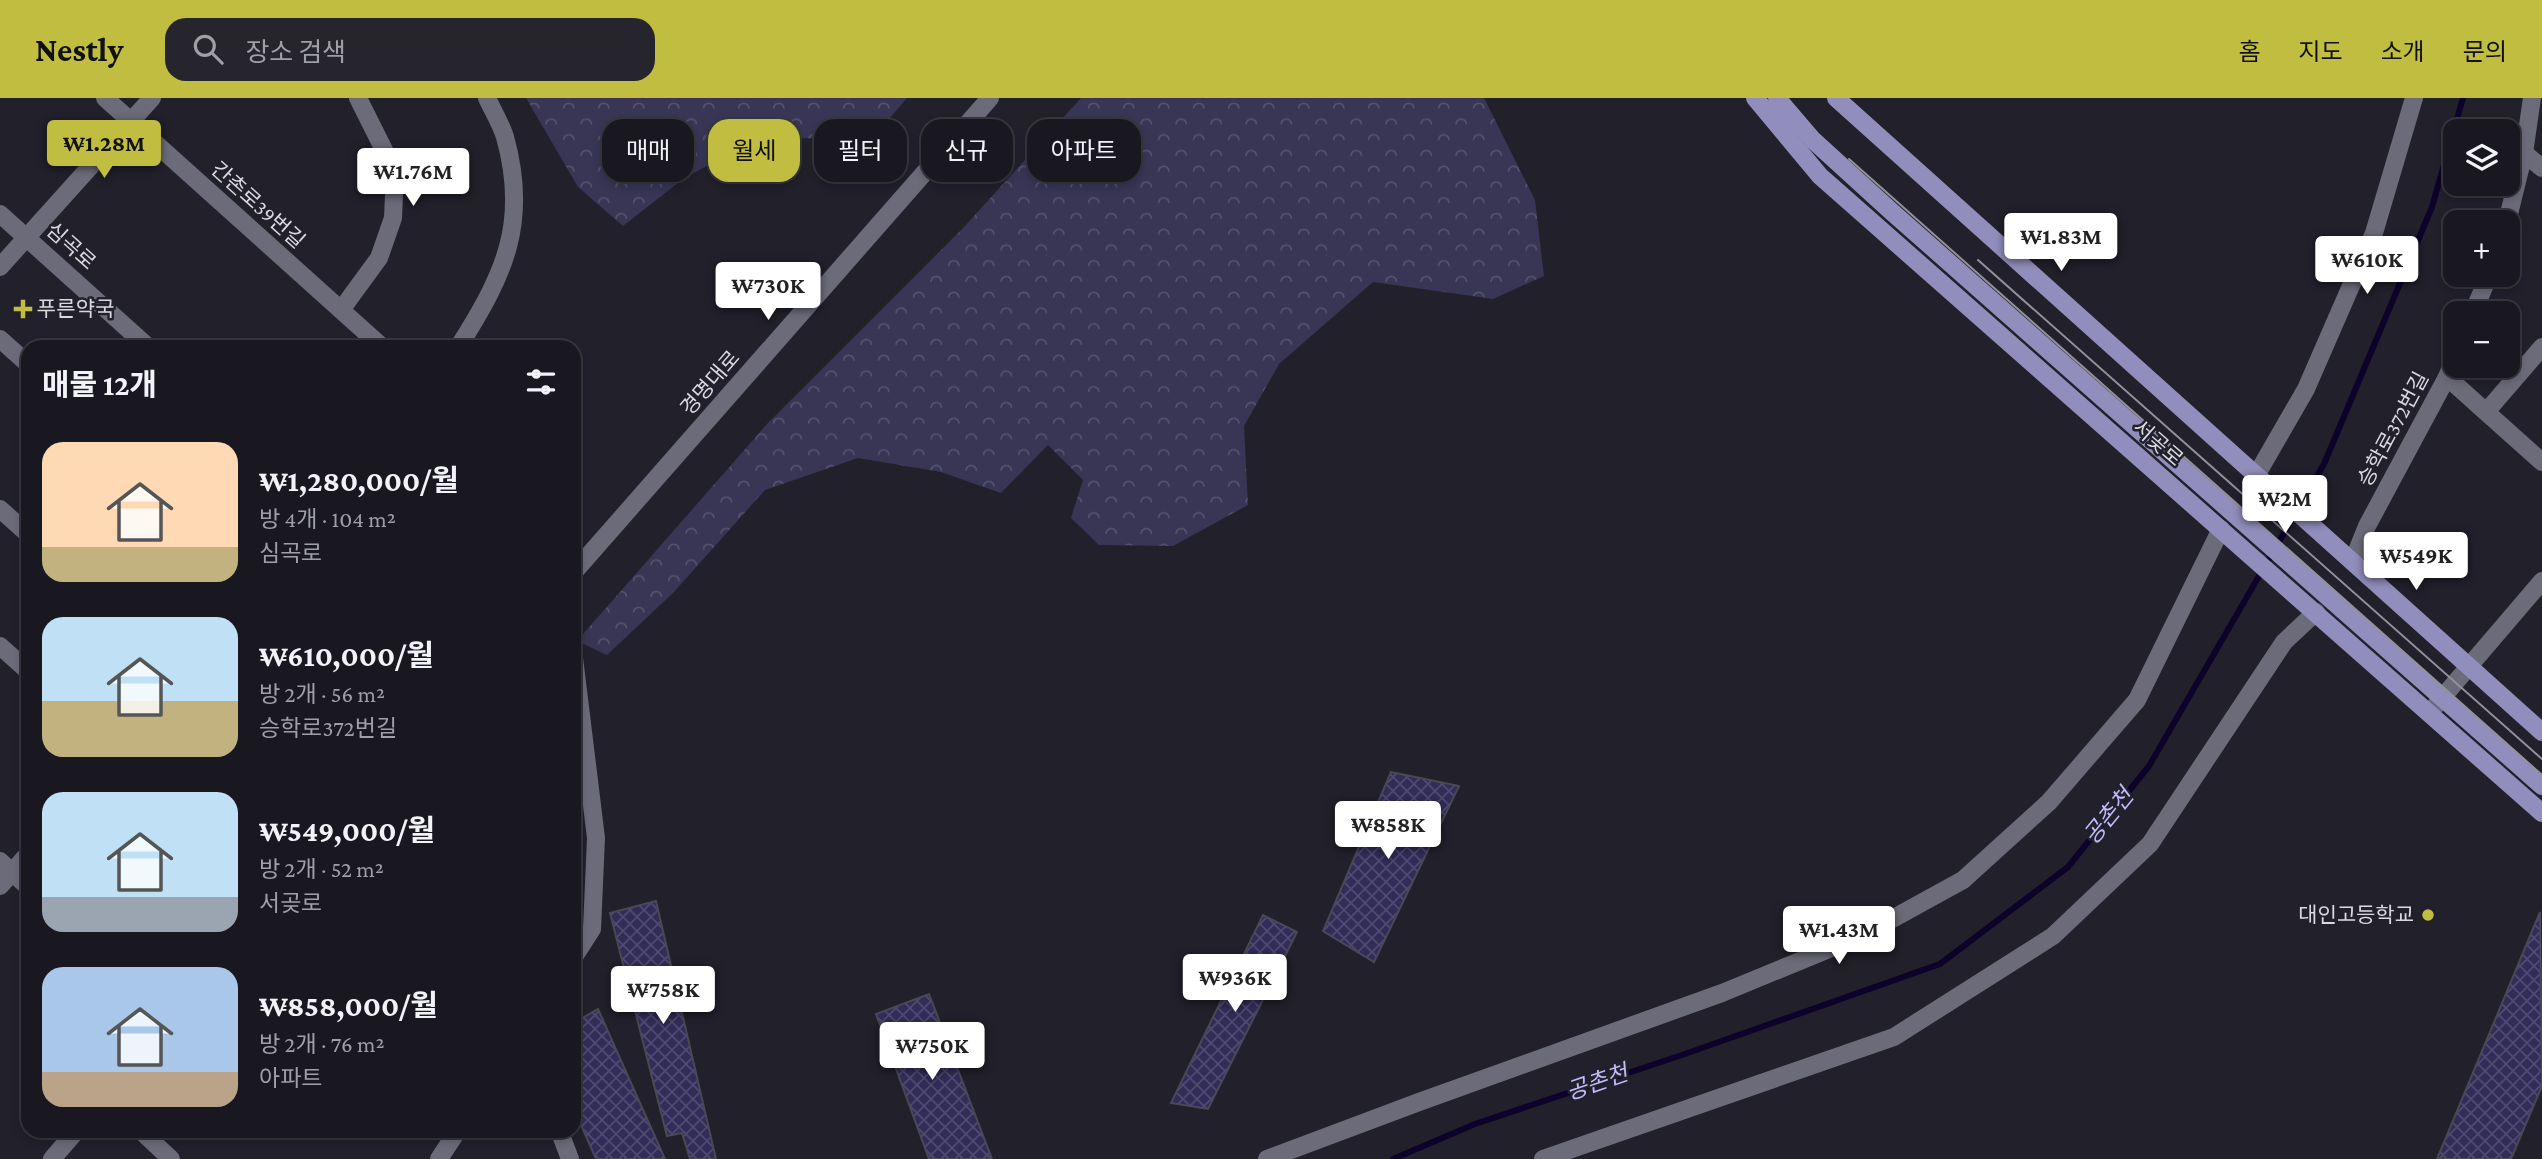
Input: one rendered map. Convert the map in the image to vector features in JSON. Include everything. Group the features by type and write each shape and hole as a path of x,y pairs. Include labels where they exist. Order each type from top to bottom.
{"main road":[{"name":"서곶로","path":"1755,98 1820,176 2228,527 2310,582 2542,813"},
{"name":"서곶로","path":"1777,98 1813,140 2228,527 2298,597 2542,786"},
{"name":"서곶로","path":"1836,98 2542,732"}],"street":[{"name":"간촌로39번길","path":"105,98 374,340"},
{"name":"심곡로","path":"26,237 152,98"},
{"path":"341,310 379,258 393,218 396,172 358,98"},
{"path":"463,340 487,302 508,250 516,201 505,136 487,98"},
{"name":"경명대로","path":"581,564 990,98"},
{"path":"2258,475 2306,389 2374,233 2414,98"},
{"path":"2510,210 2524,153 2532,98"},
{"path":"2524,153 2542,169"},
{"name":"심곡로","path":"0,214 140,340"},
{"path":"0,267 26,237"},
{"path":"1,343 21,359"},
{"path":"2486,412 2542,347"},
{"name":"승학로372번길","path":"2353,561 2367,526 2445,378"},
{"path":"2447,378 2542,462"},
{"path":"0,509 21,528"},
{"path":"1267,1159 1721,993 1863,935 1963,880 2049,802 2137,700 2228,527"},
{"path":"2435,705 2542,581"},
{"path":"1543,1159 1894,1037 2053,936 2150,844 2284,642 2316,612"},
{"path":"0,646 21,665"},
{"path":"581,715 596,838 592,929 581,946"},
{"path":"0,886 6,867 21,881"},
{"path":"52,1159 70,1138"},
{"path":"149,1138 171,1159"},
{"path":"448,1155 455,1138"},
{"path":"562,1138 570,1159"}],"green space":[{"path":"526,98 907,98 889,119 814,119 814,138 800,138 800,119 708,119 708,165 694,173 694,119 602,119 602,182 679,182 623,226 578,187"},
{"path":"1081,98 1484,98 1535,200 1544,276 1493,299 1373,282 1279,364 1244,426 1248,505 1173,546 1099,545 1071,518 1083,480 1048,445 1001,493 941,472 858,458 765,490 673,593 607,655 581,643 581,636 767,424 964,227 1005,182 1013,182 1013,173 1027,158 1027,182 1141,182 1141,119 1062,119"}],"building":[{"path":"1391,772 1459,786 1374,962 1323,931"},
{"path":"656,901 716,1159 690,1159 682,1133 667,1136 610,913"},
{"path":"2540,912 2542,1086 2511,1159 2437,1159"},
{"path":"1263,915 1297,932 1208,1109 1171,1103"},
{"path":"929,994 992,1159 929,1159 876,1014"},
{"path":"598,1009 665,1159 596,1159 581,1125 581,1019"}],"waterway":[{"name":"공촌천","path":"1393,1159 1475,1124 1682,1055 1940,964 2068,867 2149,766 2324,464 2432,207 2463,98"}],"tram line":[{"path":"1849,159 2542,775"},
{"path":"1978,260 2542,759"}],"place":[{"name":"푸른약국","path":"23,309"},
{"name":"대인고등학교","path":"2428,915"}]}
